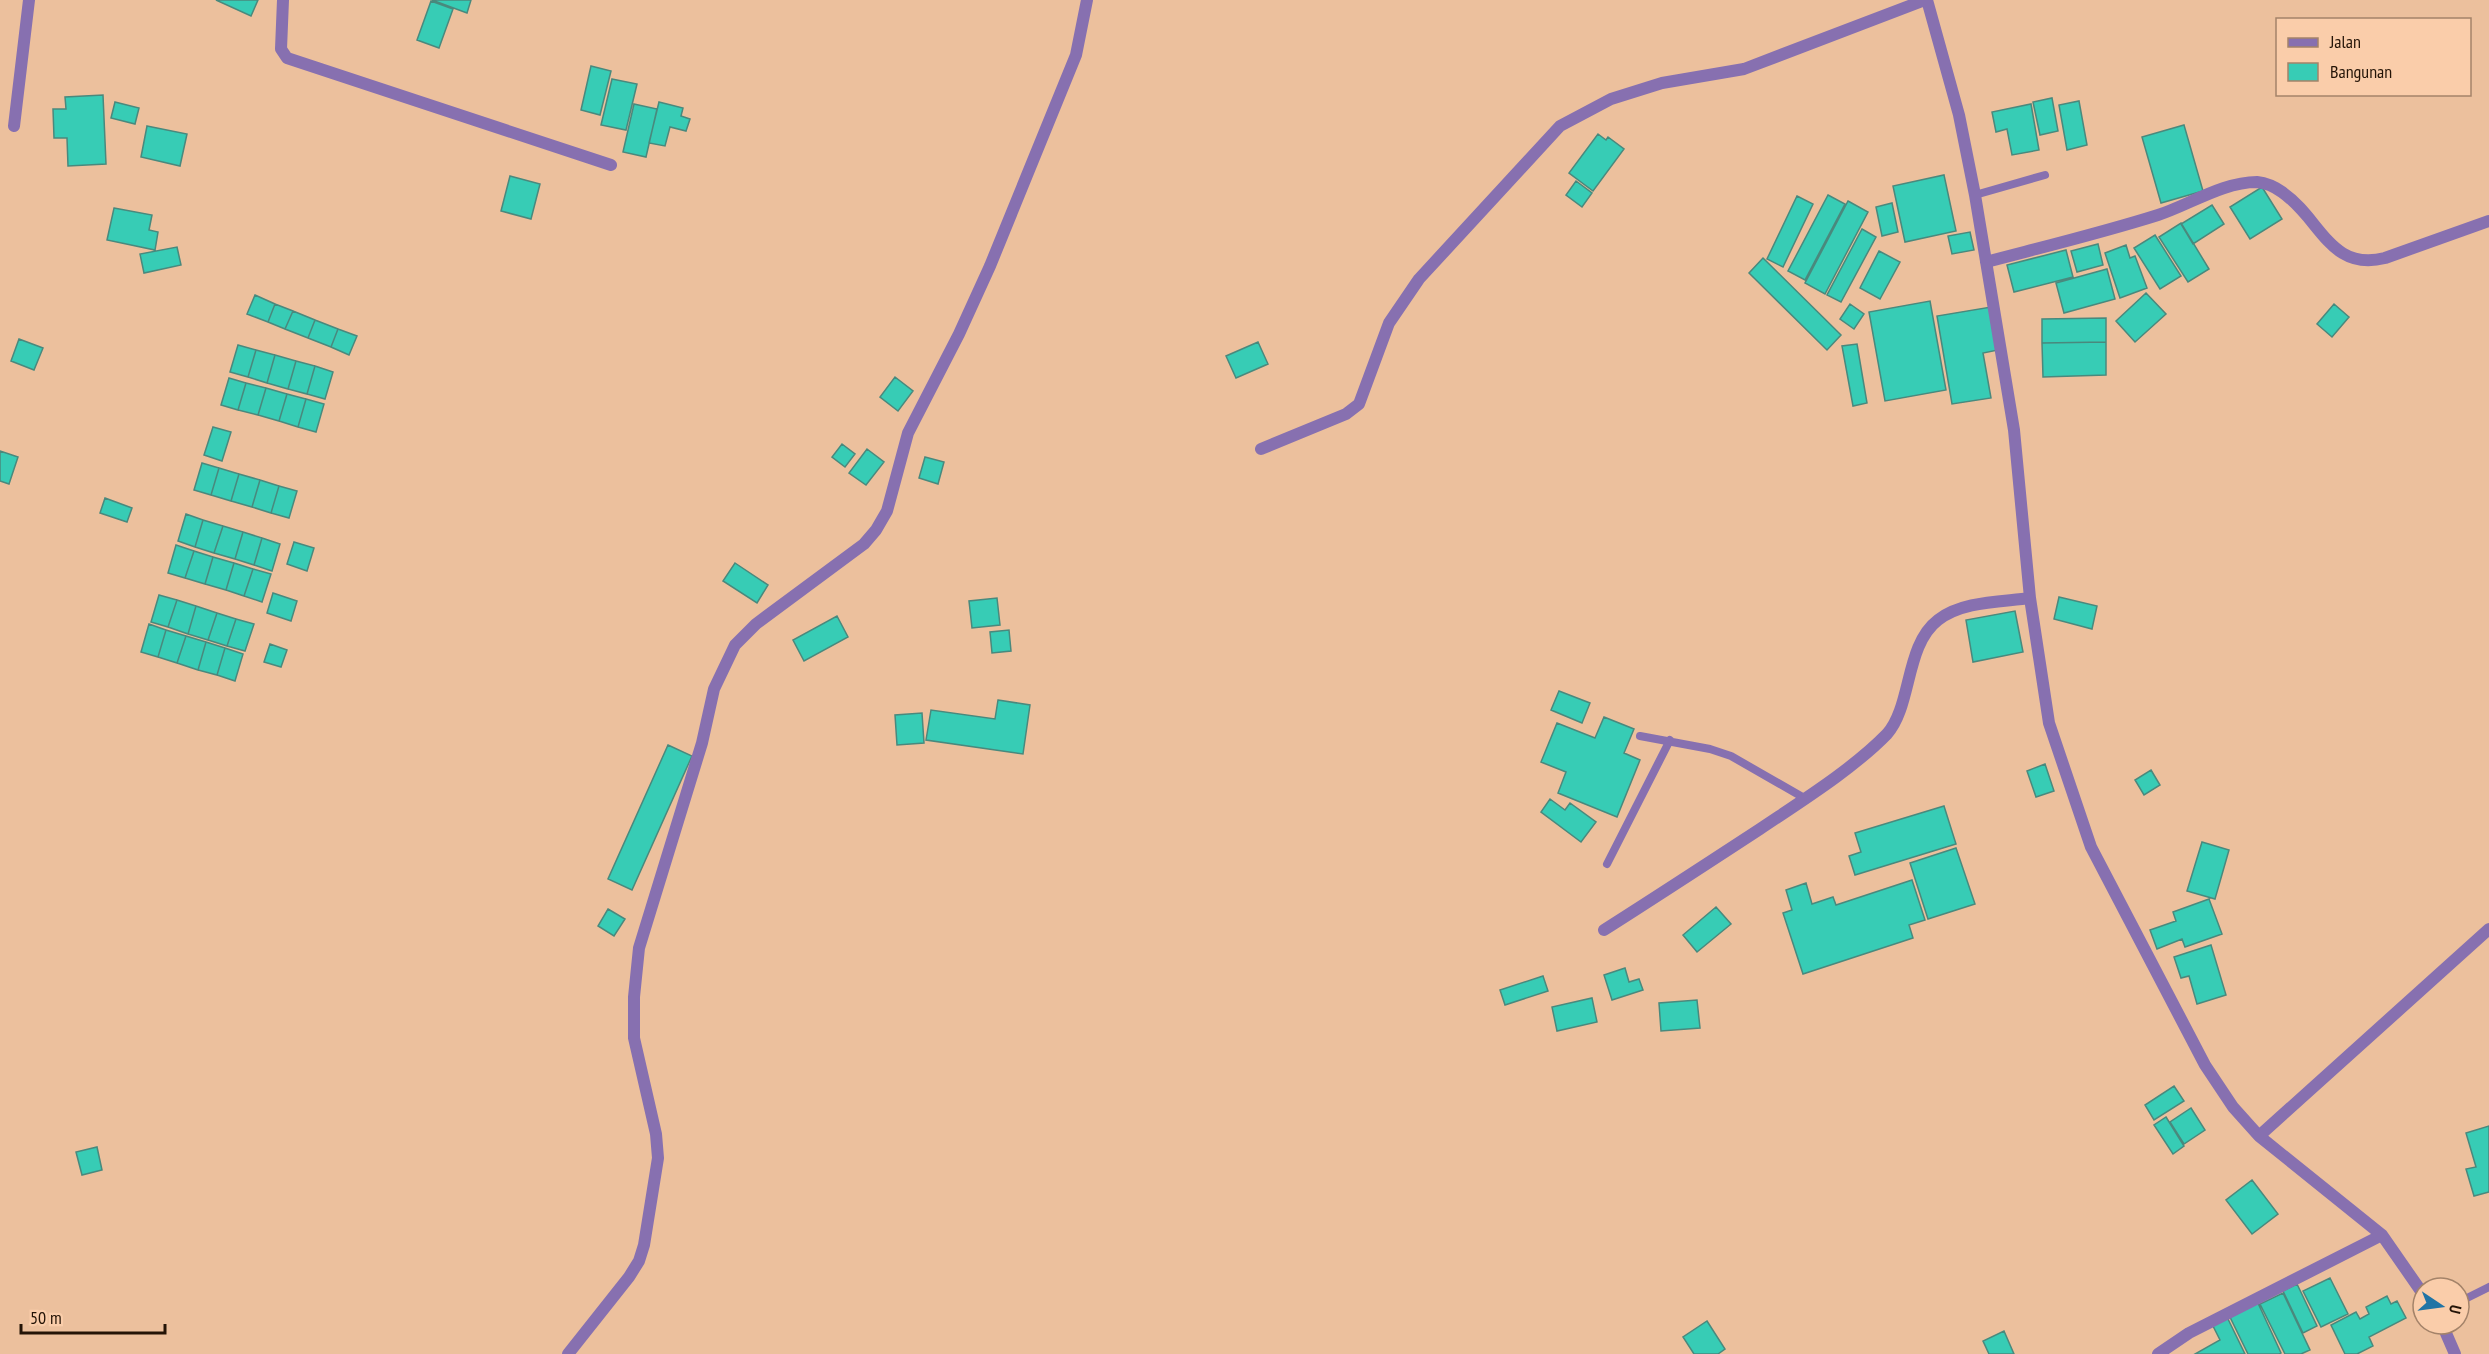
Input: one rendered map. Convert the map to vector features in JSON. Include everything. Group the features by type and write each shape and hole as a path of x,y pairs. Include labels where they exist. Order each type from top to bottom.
{"street":[{"path":"14,126 29,0"},
{"path":"283,0 280,49 288,58 611,165"},
{"path":"568,1354 629,1277 644,1245 658,1158 634,1038 634,998 639,948 702,743 714,689 735,645 756,624 864,544 882,520 892,496 908,433 964,325 1076,55 1087,0"},
{"path":"1261,449 1346,414 1359,404 1389,323 1419,279 1560,126 1611,99 1662,83 1744,69 1926,0 1959,115 1975,195 2014,430 2030,598 2049,723 2091,847 2205,1065 2233,1107 2259,1136 2382,1235 2411,1277"},
{"path":"1986,262 2159,215 2237,185 2258,182 2273,187 2301,207 2338,252 2354,261 2369,262 2385,258 2489,221"},
{"path":"1604,930 1806,799 1889,732 1924,636 1936,621 1948,613 1968,607 2030,598"},
{"path":"2259,1136 2489,929"},
{"path":"2158,1354 2189,1332 2382,1235"},
{"path":"2447,1336 2455,1354"}],"lane":[{"path":"1975,195 2045,175"},
{"path":"1640,736 1670,740 1731,756 1806,799"},
{"path":"1607,864 1670,740"},
{"path":"2471,1296 2489,1287"}],"building":[{"path":"216,0 258,0 251,16"},
{"path":"432,0 471,0 467,13"},
{"path":"431,1 453,9 439,48 417,40"},
{"path":"591,66 611,71 600,115 581,110"},
{"path":"612,79 637,84 626,130 601,125"},
{"path":"103,95 106,164 68,166 67,138 54,138 53,109 66,109 65,97"},
{"path":"2052,98 2058,131 2040,135 2033,102"},
{"path":"2079,101 2087,145 2067,150 2059,105"},
{"path":"115,102 139,108 135,124 111,118"},
{"path":"659,102 683,108 681,116 690,119 686,131 670,127 665,146 649,143"},
{"path":"634,104 657,109 646,157 623,152"},
{"path":"2031,104 2039,150 2012,155 2007,129 1996,132 1992,112"},
{"path":"2184,125 2203,191 2161,203 2142,137"},
{"path":"147,126 187,134 180,166 141,157"},
{"path":"1598,134 1606,140 1608,137 1624,149 1593,191 1569,173"},
{"path":"1944,175 1956,231 1905,242 1893,186"},
{"path":"510,176 540,184 531,219 501,211"},
{"path":"1576,181 1592,193 1582,207 1566,195"},
{"path":"2262,187 2282,219 2250,239 2230,207"},
{"path":"1828,195 1845,204 1805,280 1788,271"},
{"path":"1797,196 1813,204 1783,267 1767,259"},
{"path":"1848,201 1868,212 1825,294 1805,283"},
{"path":"1892,203 1898,232 1882,236 1876,207"},
{"path":"2212,205 2224,224 2193,244 2181,224"},
{"path":"114,208 152,215 149,230 158,232 155,250 107,240"},
{"path":"2181,223 2209,269 2188,282 2159,237"},
{"path":"1862,229 1876,237 1841,302 1827,295"},
{"path":"1970,232 1974,250 1952,254 1948,236"},
{"path":"2155,235 2181,276 2160,289 2134,248"},
{"path":"2098,244 2103,265 2077,272 2071,251"},
{"path":"2126,245 2130,258 2135,256 2147,288 2120,298 2105,253"},
{"path":"177,247 181,265 144,273 140,254"},
{"path":"2066,250 2073,277 2014,292 2007,265"},
{"path":"1879,251 1900,262 1880,299 1860,288"},
{"path":"1763,258 1841,335 1827,350 1749,273"},
{"path":"2107,269 2115,299 2064,313 2056,283"},
{"path":"2146,293 2166,314 2135,342 2116,321"},
{"path":"255,295 275,304 268,322 247,314"},
{"path":"1930,301 1946,390 1885,401 1869,312"},
{"path":"275,304 293,311 285,329 268,322"},
{"path":"1850,304 1864,314 1854,329 1840,319"},
{"path":"2334,304 2349,317 2332,337 2317,324"},
{"path":"1991,307 1998,350 1983,353 1991,398 1952,404 1937,316"},
{"path":"293,311 315,320 308,338 285,329"},
{"path":"2106,318 2106,342 2042,343 2042,319"},
{"path":"315,320 338,329 331,347 308,338"},
{"path":"338,329 357,336 349,355 331,347"},
{"path":"19,339 43,348 34,370 11,361"},
{"path":"1258,342 1268,364 1236,378 1226,356"},
{"path":"2106,342 2106,375 2043,377 2042,343"},
{"path":"1857,344 1867,403 1853,406 1842,346"},
{"path":"238,345 256,350 248,377 230,372"},
{"path":"256,350 275,355 267,383 248,377"},
{"path":"275,355 296,361 288,389 267,383"},
{"path":"296,361 315,366 307,394 288,389"},
{"path":"315,366 333,372 325,399 307,394"},
{"path":"895,377 913,391 898,411 880,397"},
{"path":"229,378 246,383 238,410 221,405"},
{"path":"246,383 266,388 258,415 238,410"},
{"path":"266,388 287,394 279,421 258,415"},
{"path":"287,394 306,399 298,427 279,421"},
{"path":"306,399 324,404 316,432 298,427"},
{"path":"213,427 231,432 222,461 204,455"},
{"path":"842,444 855,454 845,467 832,457"},
{"path":"867,449 884,462 866,485 849,473"},
{"path":"0,451 18,457 9,484 0,481"},
{"path":"925,457 944,462 938,484 919,478"},
{"path":"202,463 219,468 211,495 194,490"},
{"path":"219,468 239,474 231,501 211,495"},
{"path":"239,474 260,480 252,507 231,501"},
{"path":"260,480 279,486 271,513 252,507"},
{"path":"279,486 297,491 289,518 271,513"},
{"path":"105,498 132,508 127,522 100,513"},
{"path":"186,514 203,520 195,547 178,541"},
{"path":"203,520 223,526 214,553 195,547"},
{"path":"223,526 243,532 235,559 214,553"},
{"path":"243,532 262,538 254,565 235,559"},
{"path":"262,538 280,544 272,571 254,565"},
{"path":"294,542 314,548 307,571 287,564"},
{"path":"176,545 194,551 185,578 168,573"},
{"path":"194,551 213,557 205,584 185,578"},
{"path":"213,557 234,563 226,590 205,584"},
{"path":"234,563 253,569 244,596 226,590"},
{"path":"735,563 768,585 757,603 723,581"},
{"path":"253,569 271,574 262,602 244,596"},
{"path":"273,593 297,601 291,621 267,613"},
{"path":"159,595 177,600 168,627 151,622"},
{"path":"2059,597 2097,606 2092,629 2054,619"},
{"path":"997,598 1000,625 972,628 969,601"},
{"path":"177,600 196,606 188,634 168,627"},
{"path":"196,606 217,613 208,640 188,634"},
{"path":"2015,611 2023,652 1973,662 1966,620"},
{"path":"217,613 236,619 227,646 208,640"},
{"path":"837,616 848,637 804,661 793,640"},
{"path":"236,619 254,624 245,651 227,646"},
{"path":"149,624 166,630 158,657 141,652"},
{"path":"166,630 186,636 177,663 158,657"},
{"path":"1009,630 1011,651 992,653 990,632"},
{"path":"186,636 206,642 198,670 177,663"},
{"path":"206,642 225,648 217,675 198,670"},
{"path":"270,644 287,650 281,667 264,662"},
{"path":"225,648 243,654 235,681 217,675"},
{"path":"1559,691 1590,703 1582,723 1551,710"},
{"path":"998,700 1030,705 1023,754 926,740 931,710 995,719"},
{"path":"922,713 924,743 897,745 895,715"},
{"path":"1604,717 1634,729 1624,753 1640,760 1617,817 1558,793 1566,772 1541,762 1557,723 1595,738"},
{"path":"668,745 692,756 632,890 608,879"},
{"path":"2045,764 2054,791 2036,797 2027,771"},
{"path":"2151,770 2160,785 2144,795 2135,780"},
{"path":"1550,799 1565,810 1570,803 1596,822 1581,842 1541,812"},
{"path":"1944,806 1956,844 1855,875 1849,856 1861,852 1855,833"},
{"path":"2202,842 2229,850 2215,899 2187,891"},
{"path":"1956,848 1975,904 1928,919 1910,863"},
{"path":"1912,880 1925,920 1909,925 1913,938 1803,974 1783,913 1792,910 1786,890 1806,883 1812,904 1833,897 1836,905"},
{"path":"2209,899 2222,934 2185,947 2182,939 2157,949 2150,930 2176,921 2173,912"},
{"path":"1716,907 1731,924 1697,952 1683,935"},
{"path":"608,909 625,919 614,936 598,926"},
{"path":"2211,945 2226,995 2197,1004 2189,976 2181,978 2174,957"},
{"path":"1625,968 1629,982 1639,979 1643,990 1612,1000 1604,975"},
{"path":"1543,976 1548,991 1505,1005 1500,990"},
{"path":"1592,998 1597,1022 1557,1031 1552,1007"},
{"path":"1697,1000 1700,1028 1661,1031 1659,1003"},
{"path":"2174,1086 2184,1101 2154,1120 2145,1105"},
{"path":"2191,1108 2205,1130 2184,1144 2170,1122"},
{"path":"2166,1117 2184,1146 2173,1154 2154,1125"},
{"path":"2489,1126 2489,1192 2474,1196 2466,1169 2476,1167 2466,1133"},
{"path":"97,1147 102,1170 82,1175 76,1152"},
{"path":"2252,1180 2278,1214 2252,1234 2226,1200"},
{"path":"2330,1278 2348,1314 2321,1327 2303,1291"},
{"path":"2297,1284 2317,1326 2303,1333 2283,1291"},
{"path":"2283,1293 2310,1350 2301,1354 2285,1354 2260,1304"},
{"path":"2387,1296 2391,1304 2397,1301 2406,1318 2369,1337 2373,1346 2357,1354 2345,1354 2331,1325 2356,1312 2360,1319 2369,1314 2366,1307"},
{"path":"2257,1301 2281,1353 2279,1354 2248,1354 2229,1315"},
{"path":"2227,1317 2245,1354 2195,1354 2220,1340 2212,1324"},
{"path":"1707,1321 1725,1349 1718,1354 1694,1354 1683,1337"},
{"path":"2004,1331 2014,1354 1989,1354 1983,1341"}]}
